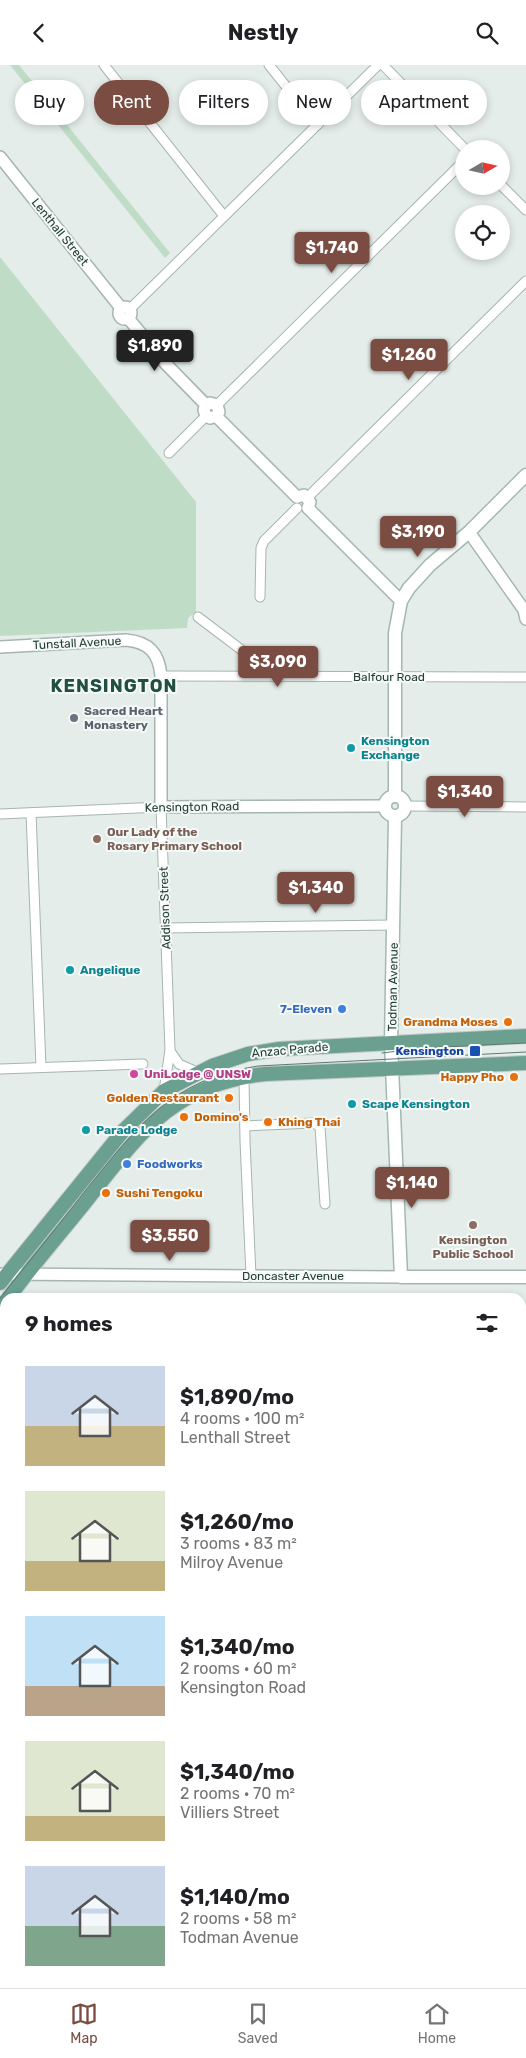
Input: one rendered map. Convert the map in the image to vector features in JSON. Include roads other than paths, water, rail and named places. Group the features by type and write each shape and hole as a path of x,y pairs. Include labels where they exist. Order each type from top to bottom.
{"main road":[{"path":"395,796 396,624 401,601 409,588 430,565 469,532 526,475"},
{"path":"395,796 401,798 405,806 401,815 395,817 386,812 384,806 386,800 395,796"},
{"name":"Todman Avenue","path":"395,817 391,1043 401,1277"},
{"name":"Anzac Parade","path":"2,1277 123,1131 164,1091 197,1072 231,1058 263,1051 526,1036"},
{"name":"Anzac Parade","path":"12,1293 131,1145 157,1117 179,1101 201,1089 224,1080 244,1076 526,1063"},
{"name":"Doncaster Avenue","path":"401,1277 526,1277"}],"street":[{"path":"104,65 224,216"},
{"path":"269,65 281,80"},
{"path":"351,91 378,65"},
{"path":"383,65 456,140"},
{"path":"126,312 316,125"},
{"name":"Lenthall Street","path":"0,157 166,364 401,601"},
{"path":"169,453 455,170"},
{"path":"510,194 526,210"},
{"path":"260,597 261,547 264,541 526,281"},
{"path":"469,532 524,611 526,619"},
{"path":"198,617 276,676"},
{"name":"Tunstall Avenue","path":"0,647 136,641 153,650 160,665 162,676"},
{"name":"Balfour Road","path":"162,676 526,677"},
{"name":"Addison Street","path":"162,676 161,807 170,1050 164,1091"},
{"name":"Kensington Road","path":"0,814 161,807 384,806"},
{"path":"405,806 526,807"},
{"path":"31,813 41,1067"},
{"path":"165,928 394,925"},
{"path":"170,1050 179,1064 197,1072"},
{"path":"0,1069 143,1064"},
{"path":"244,1076 251,1275"},
{"path":"245,1126 314,1123 320,1127 325,1204"},
{"name":"Doncaster Avenue","path":"2,1277 26,1274 401,1277"}],"tram line":[{"path":"382,1053 423,1048 526,1043"},
{"path":"4,1293 122,1146 158,1109 179,1094 202,1082 228,1072 258,1066 526,1052"}],"place":[{"name":"Sacred Heart Monastery","path":"74,718"},
{"name":"Kensington Exchange","path":"351,748"},
{"name":"Our Lady of the Rosary Primary School","path":"97,839"},
{"name":"Angelique","path":"70,970"},
{"name":"7-Eleven","path":"342,1009"},
{"name":"Grandma Moses","path":"508,1022"},
{"name":"Kensington","path":"475,1051"},
{"name":"UniLodge @ UNSW","path":"134,1074"},
{"name":"Happy Pho","path":"514,1077"},
{"name":"Golden Restaurant","path":"229,1098"},
{"name":"Scape Kensington","path":"352,1104"},
{"name":"Domino's","path":"184,1117"},
{"name":"Khing Thai","path":"268,1122"},
{"name":"Parade Lodge","path":"86,1130"},
{"name":"Foodworks","path":"127,1164"},
{"name":"Sushi Tengoku","path":"106,1193"},
{"name":"Kensington Public School","path":"473,1225"}],"district":[{"name":"KENSINGTON","path":"114,686"}]}
